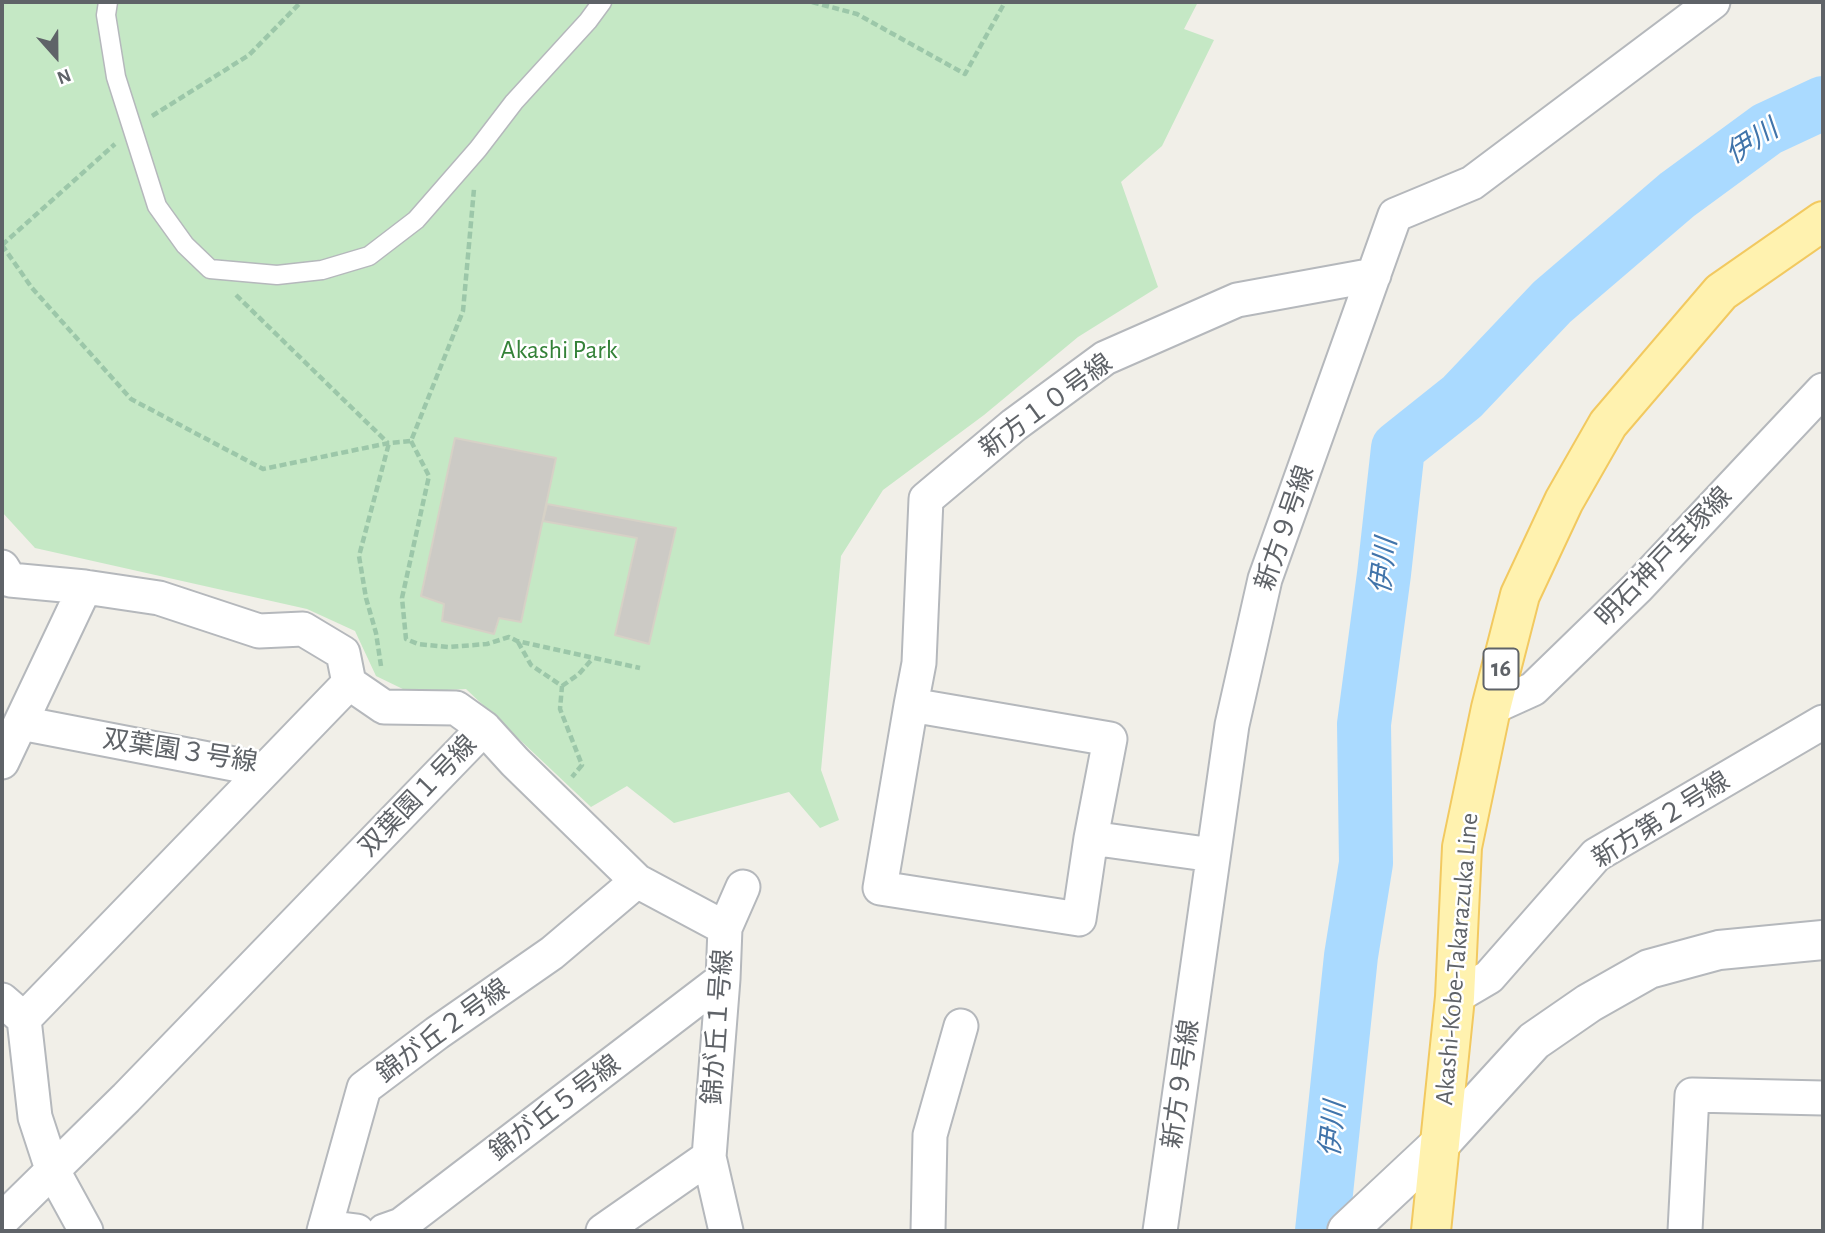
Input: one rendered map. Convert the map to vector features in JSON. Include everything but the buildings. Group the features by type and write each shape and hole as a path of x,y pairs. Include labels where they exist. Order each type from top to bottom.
{"main road":[{"name":"Akashi-Kobe-Takarazuka Line","path":"1431,1231 1455,997 1462,847 1491,708 1520,596 1564,501 1608,424 1721,292 1823,221"}],"street":[{"name":"新方９号線","path":"1160,1231 1232,725 1265,579 1395,215 1472,183 1713,2"},
{"name":"新方１０号線","path":"1091,838 1079,919 880,888 919,663 926,499 1014,425 1105,358 1237,300 1374,275"},
{"name":"明石神戸宝塚線","path":"1491,708 1533,689 1637,588 1823,391"},
{"path":"2,567 10,580 159,598 259,631 303,629 343,653 349,683"},
{"path":"2,762 85,587"},
{"name":"双葉園１号線","path":"2,1220 135,1088 484,728 456,708 384,707 349,683"},
{"name":"双葉園３号線","path":"20,723 265,769 349,683"},
{"path":"911,705 1110,739 1091,838 1213,855"},
{"name":"新方第２号線","path":"1455,997 1489,977 1596,855 1823,722"},
{"name":"錦が丘１号線","path":"484,728 515,762 638,881 725,928 709,1157 726,1231"},
{"path":"86,1231 52,1169 35,1117 13,1010 265,769"},
{"name":"錦が丘２号線","path":"335,1230 364,1088 552,953 638,881"},
{"path":"725,928 743,887"},
{"path":"1347,1231 1440,1144 1534,1041 1589,1003 1649,969 1719,950 1823,940"},
{"name":"錦が丘５号線","path":"384,1231 401,1225 723,979"},
{"path":"928,1231 930,1135 961,1026"},
{"path":"1685,1231 1692,1095 1823,1098"},
{"path":"603,1231 709,1157"}],"lane":[{"path":"107,2 106,15 116,77 157,206 185,245 210,269 277,275 323,270 369,256 416,220 602,2"}],"path":[{"path":"812,2 857,14 965,74 1005,2"},
{"path":"478,149 463,311 411,442 429,477 402,598 406,639 418,645 448,646 487,644 509,637 640,668"},
{"path":"2,244 32,288 131,399 263,469 388,443 411,442"},
{"path":"210,269 388,443"},
{"path":"381,667 359,556 388,443"},
{"path":"517,641 531,665 562,686"},
{"path":"582,765 560,709 562,686 579,674 593,658"}],"green space":[{"name":"Akashi Park","path":"2,2 1198,2 1184,29 1214,40 1162,146 1121,182 1158,287 1078,337 984,415 883,490 841,556 821,770 839,820 820,828 789,792 674,823 627,786 591,807 466,689 409,692 376,676 355,631 307,609 35,548 2,512"}],"waterway":[{"name":"伊川","path":"1322,1231 1351,956 1366,863 1364,724 1398,448 1462,397 1552,302 1677,195 1767,129 1823,103"}]}
